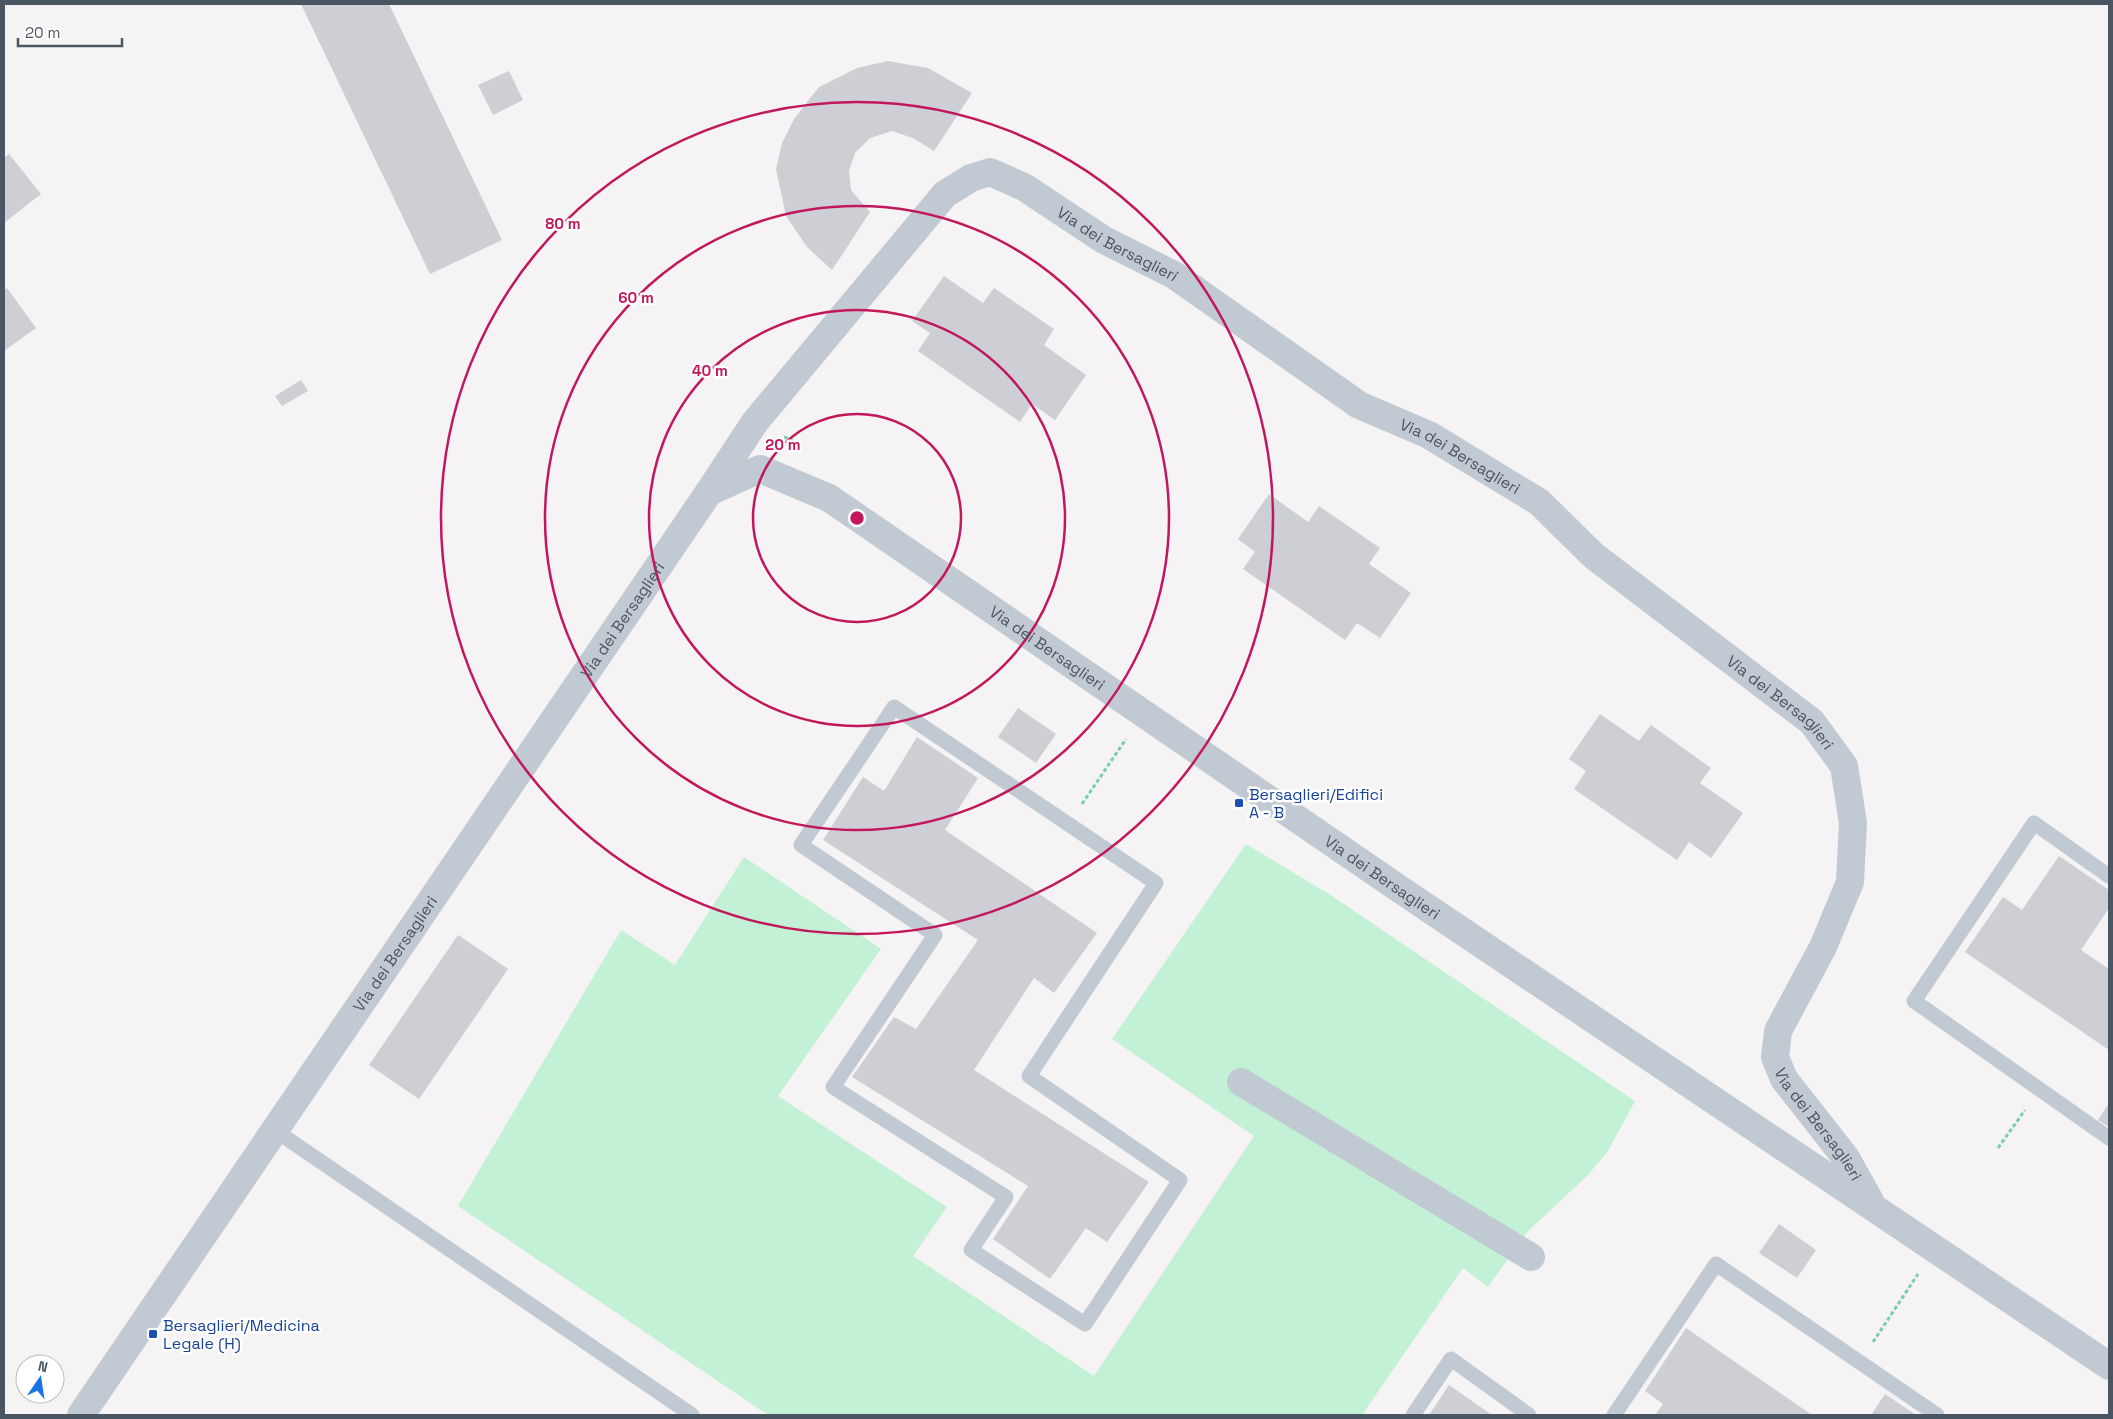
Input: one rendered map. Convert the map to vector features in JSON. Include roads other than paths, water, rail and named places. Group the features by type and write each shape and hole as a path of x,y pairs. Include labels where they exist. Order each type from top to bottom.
{"street":[{"name":"Via dei Bersaglieri","path":"81,1415 276,1131 755,422 945,194 971,178 990,172 1024,187 1104,240 1174,275 1359,405 1429,435 1539,502 1594,556 1812,722 1844,766 1853,823 1850,882 1822,947 1778,1031 1775,1057 1784,1079 1846,1158 1872,1206"},
{"name":"Via dei Bersaglieri","path":"709,492 760,469 829,498 1406,893 2109,1366"},
{"path":"1241,1082 1531,1256"}],"lane":[{"path":"894,707 1156,883 1029,1076 1180,1180 1085,1324 971,1250 1006,1198 833,1086 935,936 801,845 894,707"},
{"path":"2109,876 2034,823 1914,1001 2109,1138"},
{"path":"276,1131 692,1415"},
{"path":"1614,1415 1716,1264 1937,1415"},
{"path":"1413,1415 1450,1359 1529,1415"}],"place":[{"name":"Bersaglieri/Edifici A - B","path":"1239,803"},
{"name":"Bersaglieri/Medicina Legale (H)","path":"153,1334"}]}
